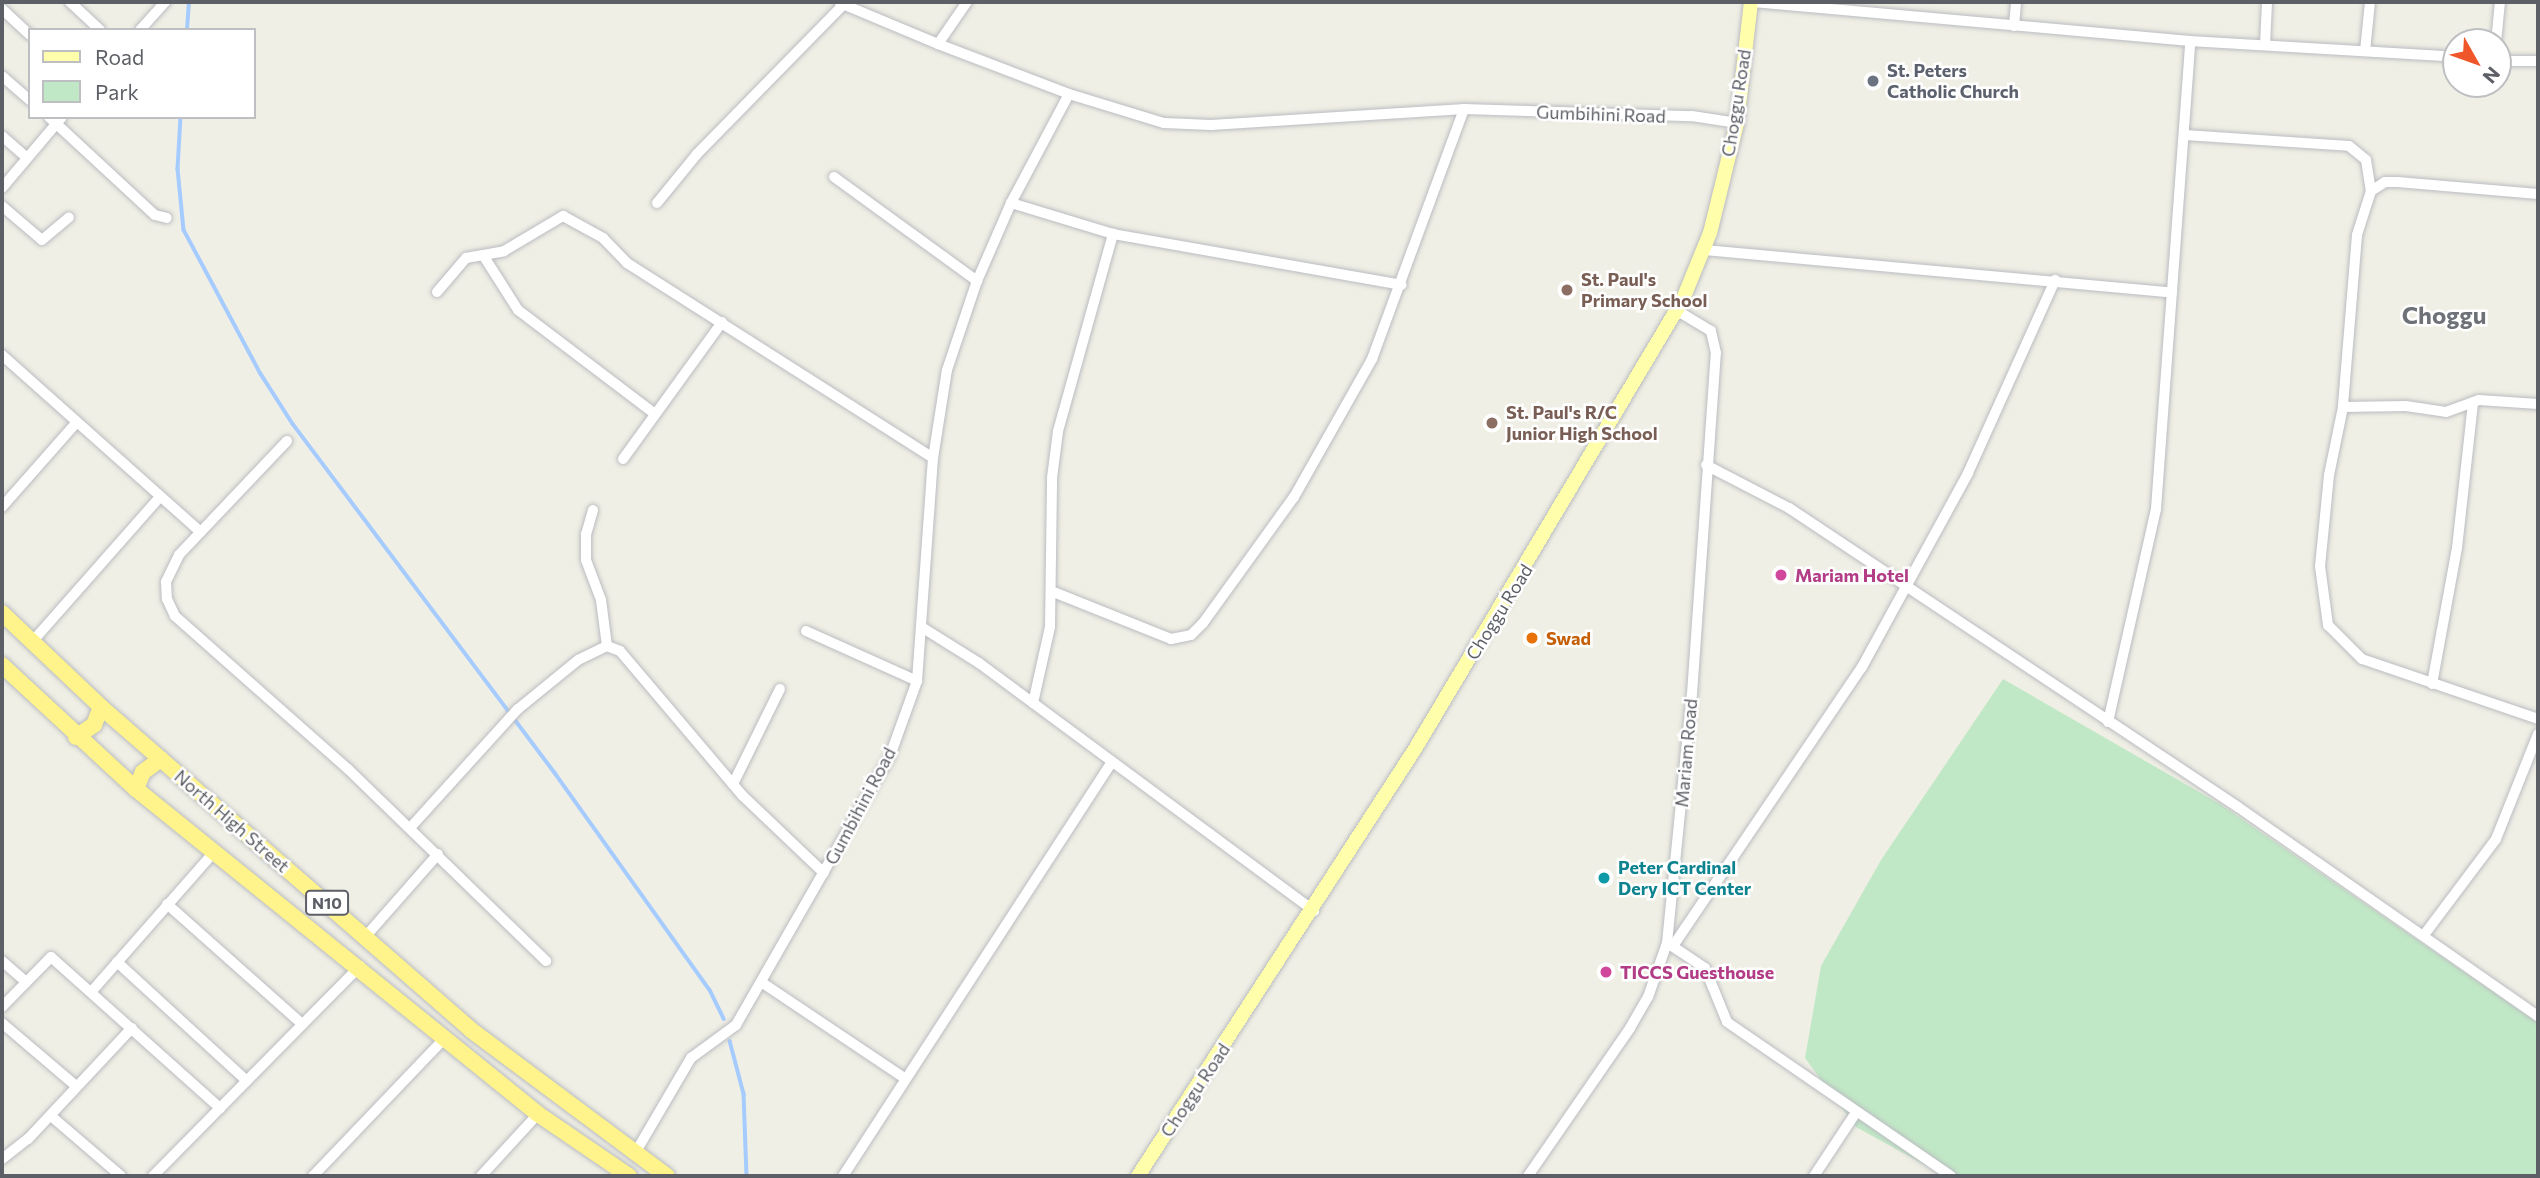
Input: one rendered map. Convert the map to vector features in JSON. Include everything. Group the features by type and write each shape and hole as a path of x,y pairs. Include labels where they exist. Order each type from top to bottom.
{"highway":[{"name":"North High Street","path":"2,613 101,707 507,1059 634,1155 667,1176"},
{"name":"North High Street","path":"2,665 76,737 136,789 360,966 538,1114 626,1176"},
{"path":"76,737 94,725 101,707"},
{"path":"136,789 143,772 161,759"}],"main road":[{"name":"Choggu Road","path":"1138,1176 1314,911 1550,529 1676,310 1704,250 1737,123 1752,2"}],"street":[{"path":"70,2 98,28"},
{"path":"142,28 165,2"},
{"path":"938,44 967,2"},
{"path":"1752,2 2190,41 2442,56"},
{"path":"2014,26 2016,2"},
{"path":"2265,45 2267,2"},
{"path":"2365,51 2370,2"},
{"path":"2497,28 2500,2"},
{"path":"657,203 697,154 841,3"},
{"name":"Gumbihini Road","path":"841,3 938,44 1069,94 1164,123 1211,125 1464,109 1692,116 1737,123"},
{"path":"2,9 28,32"},
{"path":"2108,722 2156,509 2190,41"},
{"path":"2512,61 2538,61"},
{"path":"2,76 28,98"},
{"name":"Gumbihini Road","path":"634,1155 691,1058 736,1025 890,756 917,681 923,628 933,458 947,370 977,281 1011,203 1069,94"},
{"path":"1051,591 1171,639 1191,635 1235,584 1294,497 1372,359 1402,285 1464,109"},
{"path":"2,188 56,119 155,215 167,218"},
{"path":"2185,135 2348,146 2366,160 2371,191 2357,235 2343,407 2329,475 2320,566 2328,625 2362,659 2538,719"},
{"path":"2,136 27,158"},
{"path":"834,177 977,281"},
{"path":"2371,191 2385,182 2398,182 2538,194"},
{"path":"1011,203 1113,234 1402,285"},
{"path":"2,206 42,240 69,217"},
{"path":"437,292 466,258 504,251 563,216 603,237 627,263 933,458"},
{"path":"1033,703 1050,627 1058,431 1113,234"},
{"path":"1704,250 2055,280 2172,293"},
{"path":"483,255 518,310 655,414"},
{"path":"1951,1176 1855,1114 1727,1022 1705,968 1670,944 1838,705 1968,473 2055,280"},
{"name":"Mariam Road","path":"1528,1176 1630,1028 1648,997 1670,944 1694,668 1706,465 1716,353 1711,331 1676,310"},
{"path":"623,459 722,322"},
{"path":"4,360 201,532"},
{"path":"2343,407 2406,406 2446,412 2473,402 2538,404"},
{"path":"2432,684 2457,548 2473,402"},
{"path":"2,507 77,422"},
{"path":"287,441 179,555 166,582 167,600 175,616 410,828 546,961"},
{"path":"1706,465 1789,508 2424,935 2538,1016"},
{"path":"32,642 160,497"},
{"path":"593,510 586,534 586,560 601,600 607,646"},
{"path":"923,628 1033,703 1111,764 1314,911"},
{"path":"806,631 917,681"},
{"path":"410,828 518,709 578,660 607,646 621,651 733,784 824,873"},
{"path":"733,784 780,689"},
{"path":"2424,935 2496,839 2538,734"},
{"path":"843,1176 1111,764"},
{"path":"92,991 214,852"},
{"path":"366,936 438,855"},
{"path":"167,904 302,1024"},
{"path":"2,1007 24,980 51,957 220,1108"},
{"path":"2,961 24,980"},
{"path":"117,962 247,1081"},
{"path":"153,1176 360,966"},
{"path":"761,982 906,1079"},
{"path":"2,1023 76,1086"},
{"path":"2,1159 51,1116 132,1028"},
{"path":"313,1176 445,1038"},
{"path":"481,1176 538,1114"},
{"path":"1814,1176 1855,1114"},
{"path":"51,1116 121,1176"}],"green space":[{"path":"2003,679 2220,804 2538,1023 2538,1176 1945,1176 1856,1127 1805,1058 1821,966 1881,860"}],"waterway":[{"path":"187,28 189,2"},
{"path":"181,119 178,169 184,230 261,374 293,424 555,773 710,990 724,1019"},
{"path":"730,1041 744,1094 747,1176"}],"place":[{"name":"St. Peters Catholic Church","path":"1873,81"},
{"name":"St. Paul's Primary School","path":"1567,290"},
{"name":"St. Paul's R/C Junior High School","path":"1492,423"},
{"name":"Mariam Hotel","path":"1781,575"},
{"name":"Swad","path":"1532,638"},
{"name":"Peter Cardinal Dery ICT Center","path":"1604,878"},
{"name":"TICCS Guesthouse","path":"1606,972"}],"district":[{"name":"Choggu","path":"2444,315"}]}
